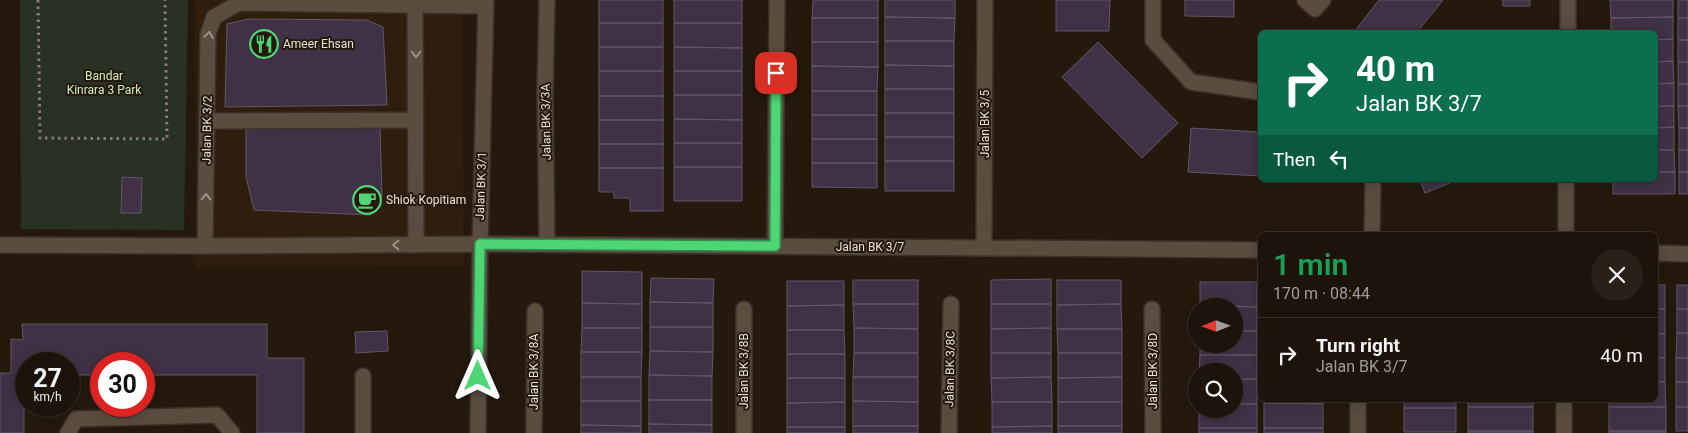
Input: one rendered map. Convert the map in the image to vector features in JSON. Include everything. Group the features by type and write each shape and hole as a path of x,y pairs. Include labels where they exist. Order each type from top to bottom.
{"street":[{"name":"Jalan BK 3/3A","path":"547,245 545,92 548,0"},
{"path":"775,246 777,0"},
{"name":"Jalan BK 3/5","path":"984,248 986,0"},
{"path":"1153,0 1153,40 1191,82 1258,92"},
{"path":"1306,0 1315,10 1323,0"},
{"path":"1568,0 1568,30"},
{"name":"Jalan BK 3/2","path":"206,246 208,34 214,17 239,3 415,5 486,3"},
{"name":"Jalan BK 3/1","path":"478,433 480,244 486,3"},
{"path":"415,5 416,245"},
{"path":"207,121 416,120"},
{"path":"1372,232 1373,182"},
{"path":"1566,182 1566,232"},
{"name":"Jalan BK 3/7","path":"480,244 1258,250"},
{"path":"0,245 480,244"},
{"path":"1658,253 1688,254"},
{"name":"Jalan BK 3/8C","path":"950,433 951,304"},
{"name":"Jalan BK 3/8B","path":"744,309 744,433"},
{"name":"Jalan BK 3/8D","path":"1152,309 1154,433"},
{"name":"Jalan BK 3/8A","path":"534,433 535,311"},
{"path":"363,376 363,433"},
{"path":"1358,402 1358,433"},
{"path":"1564,402 1564,433"},
{"path":"68,433 76,419 217,414 232,433"}],"path":[{"path":"38,0 40,138 167,140 165,0"}],"shaded area":[{"path":"195,0 462,0 464,266 196,267"}],"green space":[{"name":"Bandar Kinrara 3 Park","path":"20,0 188,0 184,230 21,229"}],"building":[{"path":"599,0 663,0 663,23 599,23"},
{"path":"674,0 742,0 742,23 674,23"},
{"path":"813,0 878,0 878,18 812,18"},
{"path":"885,0 955,0 955,18 885,17"},
{"path":"1056,0 1110,0 1109,31 1056,31"},
{"path":"1185,0 1234,0 1234,17 1185,16"},
{"path":"1379,0 1443,0 1419,30 1356,30"},
{"path":"1503,0 1530,0 1530,6 1503,6"},
{"path":"1610,0 1673,0 1673,17 1611,18"},
{"path":"1678,0 1688,0 1688,18 1678,18"},
{"path":"885,17 955,18 954,41 885,41"},
{"path":"1673,17 1673,39 1658,40 1658,30 1611,30 1611,18"},
{"path":"812,18 878,18 878,42 812,42"},
{"path":"1678,18 1688,18 1688,40 1678,40"},
{"path":"248,19 367,20 383,27 387,105 225,107 227,24"},
{"path":"599,23 663,23 663,47 599,47"},
{"path":"674,23 742,23 742,48 674,47"},
{"path":"1673,39 1673,61 1658,62 1658,40"},
{"path":"1678,40 1688,40 1688,62 1678,62"},
{"path":"885,41 954,41 954,66 885,65"},
{"path":"812,42 878,42 878,67 812,66"},
{"path":"1098,42 1178,123 1142,158 1062,77"},
{"path":"599,47 663,47 663,71 599,71"},
{"path":"674,47 742,48 742,71 674,71"},
{"path":"1673,61 1674,83 1658,84 1658,62"},
{"path":"1678,62 1688,62 1688,84 1678,84"},
{"path":"885,65 954,66 954,89 885,89"},
{"path":"812,66 878,67 877,91 812,91"},
{"path":"599,71 663,71 663,96 599,96"},
{"path":"674,71 742,71 742,95 674,95"},
{"path":"1674,83 1674,106 1658,106 1658,84"},
{"path":"1678,84 1688,84 1688,106 1678,106"},
{"path":"885,89 954,89 954,113 885,113"},
{"path":"812,91 877,91 877,115 812,115"},
{"path":"674,95 742,95 742,120 674,119"},
{"path":"599,96 663,96 663,120 599,120"},
{"path":"1658,106 1674,106 1674,127 1658,128"},
{"path":"1678,106 1688,106 1688,128 1679,128"},
{"path":"885,113 954,113 954,137 885,137"},
{"path":"812,115 877,115 877,139 812,139"},
{"path":"674,119 742,120 742,143 674,143"},
{"path":"599,120 663,120 663,144 599,144"},
{"path":"246,126 380,127 382,196 371,215 254,210 246,177"},
{"path":"1674,127 1674,150 1658,150 1658,128"},
{"path":"1191,128 1258,132 1258,176 1188,172"},
{"path":"1679,128 1688,128 1688,150 1679,150"},
{"path":"885,137 954,137 954,161 885,161"},
{"path":"812,139 877,139 877,163 812,163"},
{"path":"674,143 742,143 742,167 674,167"},
{"path":"599,144 663,144 663,168 599,168"},
{"path":"1658,150 1674,150 1675,172 1658,172"},
{"path":"1679,150 1688,150 1688,172 1679,172"},
{"path":"885,161 954,161 954,191 885,191"},
{"path":"812,163 877,163 877,188 812,187"},
{"path":"674,167 742,167 742,201 674,201"},
{"path":"599,168 663,168 663,211 630,211 630,198 614,198 614,192 599,192"},
{"path":"1658,172 1675,172 1675,194 1613,194 1613,182 1658,182"},
{"path":"1679,172 1688,172 1688,194 1679,194"},
{"path":"122,177 142,178 141,213 121,213"},
{"path":"1421,182 1452,182 1425,193"},
{"path":"582,271 642,272 642,304 582,303"},
{"path":"651,278 714,279 713,303 650,302"},
{"path":"1051,279 1051,304 991,304 991,280"},
{"path":"853,280 918,280 918,304 853,304"},
{"path":"1057,280 1121,280 1121,304 1057,305"},
{"path":"787,281 844,281 844,305 787,306"},
{"path":"1200,282 1257,282 1257,307 1243,307 1243,298 1200,298"},
{"path":"1658,285 1665,285 1665,309 1658,309"},
{"path":"1677,285 1688,285 1688,309 1677,309"},
{"path":"650,302 713,303 713,327 650,327"},
{"path":"582,303 642,304 642,328 582,328"},
{"path":"853,304 918,304 918,329 854,328"},
{"path":"991,304 1051,304 1051,328 991,329"},
{"path":"1121,304 1122,329 1057,329 1057,305"},
{"path":"844,305 844,330 787,330 787,306"},
{"path":"1243,306 1257,307 1257,331 1243,331"},
{"path":"1658,309 1665,309 1665,334 1658,334"},
{"path":"1677,309 1688,309 1688,333 1677,333"},
{"path":"22,324 267,324 267,358 304,358 304,433 257,433 257,375 155,375 155,352 90,352 90,375 80,375 80,352 15,352 15,417 24,417 24,433 0,433 0,373 11,373 11,339 23,340"},
{"path":"650,327 713,327 713,352 650,351"},
{"path":"582,328 642,328 642,352 581,352"},
{"path":"854,328 918,329 918,353 854,353"},
{"path":"1051,328 1051,353 991,353 991,329"},
{"path":"1057,329 1122,329 1122,353 1058,353"},
{"path":"787,330 844,330 845,354 787,354"},
{"path":"387,331 388,351 356,353 355,332"},
{"path":"1243,331 1257,331 1257,355 1200,355 1200,353 1243,353"},
{"path":"1677,333 1688,333 1688,358 1676,358"},
{"path":"1658,334 1665,334 1665,358 1658,358"},
{"path":"650,351 713,352 712,376 649,375"},
{"path":"581,352 642,352 641,377 581,377"},
{"path":"854,353 918,353 918,377 853,377"},
{"path":"991,353 1051,353 1051,377 991,378"},
{"path":"1058,353 1122,353 1122,377 1058,378"},
{"path":"787,354 845,354 845,378 787,378"},
{"path":"1200,355 1257,355 1257,379 1243,379 1243,363 1200,363"},
{"path":"1658,358 1665,358 1665,382 1658,382"},
{"path":"1676,358 1688,358 1688,382 1676,382"},
{"path":"649,375 712,376 712,400 649,400"},
{"path":"581,377 641,377 641,401 581,401"},
{"path":"853,377 918,377 918,402 853,401"},
{"path":"1051,377 1052,402 992,402 991,378"},
{"path":"1122,377 1122,402 1058,402 1058,378"},
{"path":"787,378 845,378 845,402 787,403"},
{"path":"1243,379 1257,379 1257,404 1243,404"},
{"path":"1658,382 1665,382 1666,407 1609,407 1609,402 1658,402"},
{"path":"1676,382 1688,382 1688,407 1676,407"},
{"path":"649,400 712,400 712,425 649,424"},
{"path":"581,401 641,401 641,426 581,425"},
{"path":"853,401 918,402 918,426 853,426"},
{"path":"845,402 845,427 787,427 787,403"},
{"path":"992,402 1052,402 1052,426 992,427"},
{"path":"1058,402 1122,402 1122,426 1058,426"},
{"path":"1323,402 1323,404 1264,403"},
{"path":"1404,402 1456,402 1456,408 1404,408"},
{"path":"1468,402 1533,402 1533,407 1468,407"},
{"path":"1264,403 1323,404 1323,428 1264,428"},
{"path":"1243,404 1257,404 1257,428 1199,428 1199,418 1243,418"},
{"path":"1468,407 1533,407 1533,431 1468,431"},
{"path":"1609,407 1666,407 1666,431 1609,431"},
{"path":"1676,407 1688,407 1688,431 1676,431"},
{"path":"1404,408 1456,408 1456,432 1404,432"},
{"path":"649,424 712,425 712,433 649,433"},
{"path":"581,425 641,426 641,433 581,433"},
{"path":"853,426 918,426 918,433 853,433"},
{"path":"1052,426 1052,433 992,433 992,427"},
{"path":"1058,426 1122,426 1122,433 1058,433"},
{"path":"787,427 845,427 845,433 787,433"},
{"path":"1199,428 1257,428 1257,433 1199,433"},
{"path":"1264,428 1323,428 1323,433 1264,433"},
{"path":"1468,431 1533,431 1533,433 1468,433"},
{"path":"1609,431 1666,431 1666,433 1609,433"}],"place":[{"name":"Ameer Ehsan","path":"264,44"},
{"name":"Shiok Kopitiam","path":"367,200"}],"route":[{"path":"478,376 480,244 775,246 776,73"}]}
